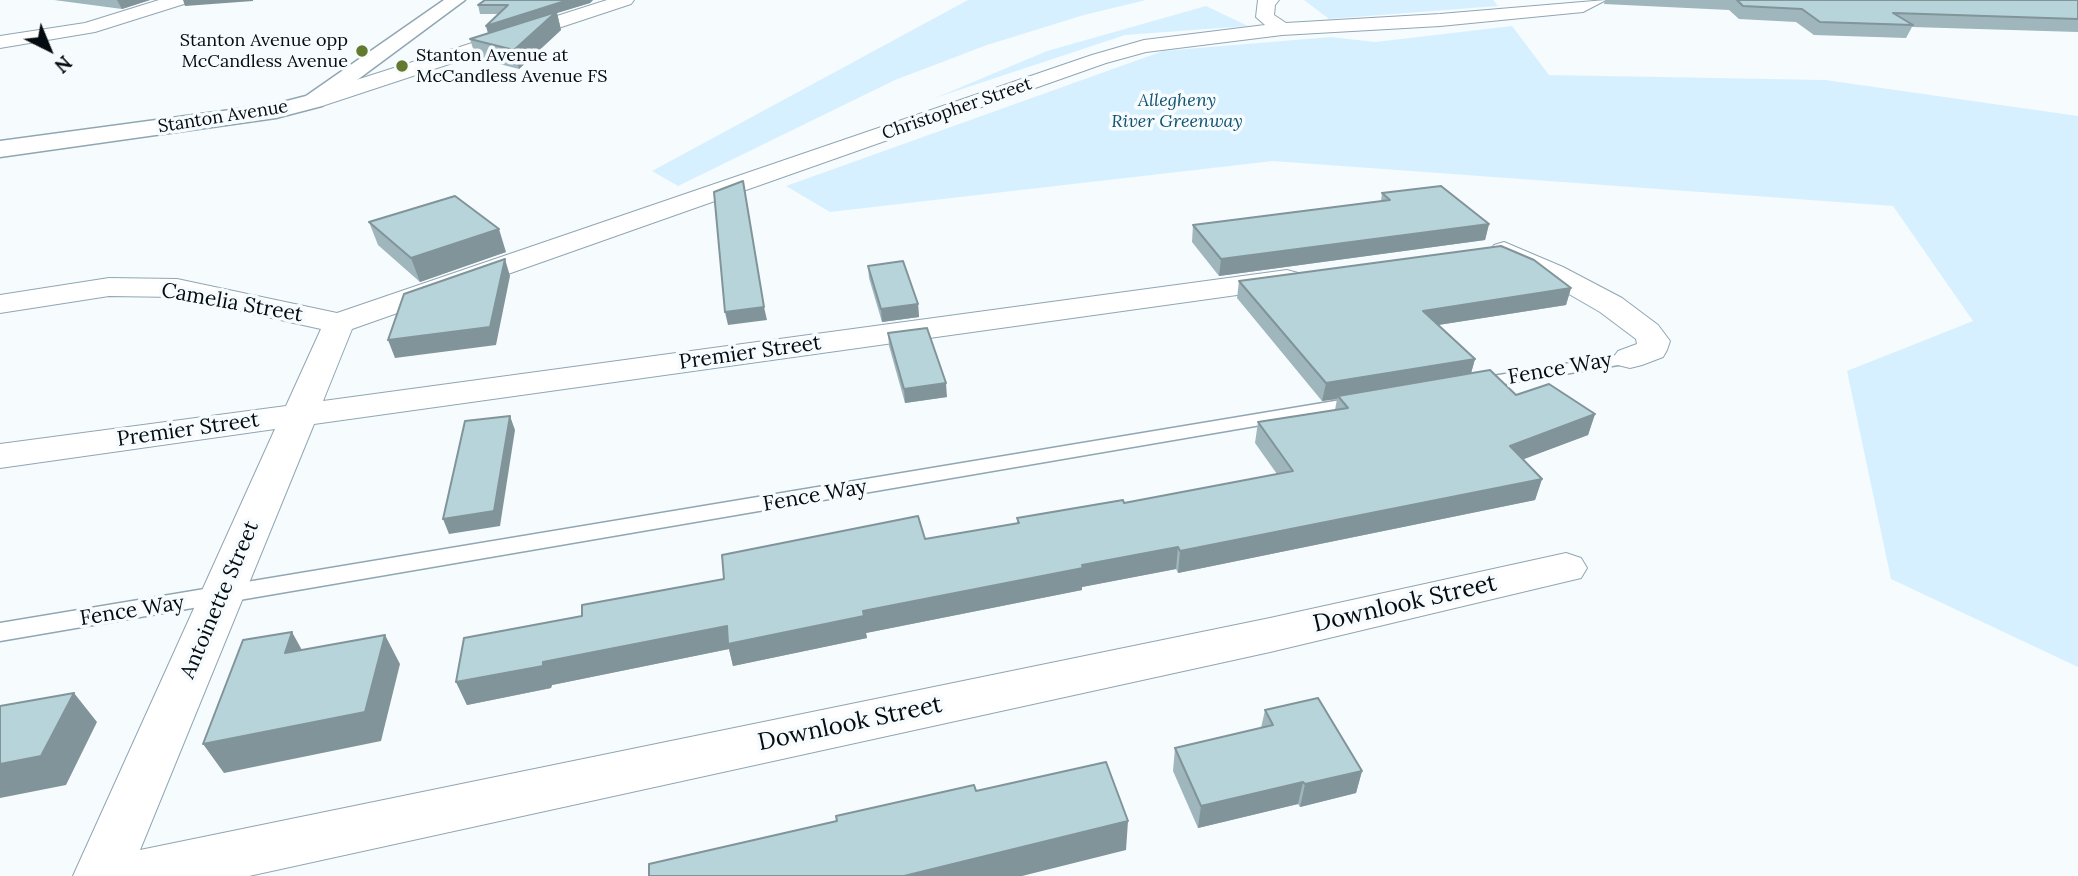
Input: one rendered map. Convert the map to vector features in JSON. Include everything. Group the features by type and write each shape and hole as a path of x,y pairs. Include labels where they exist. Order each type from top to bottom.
{"street":[{"path":"0,43 88,28 178,0"},
{"name":"Stanton Avenue","path":"0,149 276,111 314,101 456,0"},
{"path":"314,101 625,0"},
{"path":"1270,0 1266,2 1265,17 1282,29"},
{"name":"Christopher Street","path":"339,323 1099,59 1144,46 1282,29 1440,20 1583,7 1597,0"},
{"path":"1487,252 1553,273 1611,305 1640,325 1654,341 1651,350 1630,358"},
{"name":"Premier Street","path":"0,456 1321,275"},
{"name":"Camelia Street","path":"0,304 109,287 177,288 339,323"},
{"name":"Antoinette Street","path":"101,876 223,596 297,415 339,323"},
{"name":"Downlook Street","path":"134,876 1270,635 1566,568"}],"lane":[{"name":"Fence Way","path":"1451,388 1630,358"},
{"name":"Fence Way","path":"0,632 1382,399"}],"green space":[{"path":"968,0 1146,0 1084,15 987,45 895,80 678,186 652,171"},
{"path":"1304,0 1493,0 1498,6 1329,19"},
{"name":"Allegheny River Greenway","path":"1206,6 1248,26 1125,35 935,98 1047,51"},
{"path":"1512,26 1549,75 1825,80 2078,116 2078,667 1891,579 1847,371 1973,321 1893,206 1273,161 830,212 786,186 1163,51 1331,37 1375,42"}],"building":[{"path":"485,0 568,0 486,26 508,5 478,5"},
{"path":"1737,0 2078,0 2078,19 1893,13 1913,25 1820,22 1802,9 1743,6"},
{"path":"556,12 514,50 470,39"},
{"path":"743,181 764,307 725,312 714,192"},
{"path":"1441,186 1489,224 1221,259 1193,225 1390,200 1382,193"},
{"path":"455,196 499,229 411,258 369,222"},
{"path":"1501,246 1534,260 1571,288 1423,311 1475,359 1326,383 1239,281"},
{"path":"505,259 490,327 388,340 404,294"},
{"path":"903,261 918,304 881,309 868,266"},
{"path":"927,328 946,383 904,389 888,333"},
{"path":"1490,370 1516,395 1549,384 1595,414 1510,446 1542,479 1180,551 1178,547 1082,565 1083,568 863,611 864,616 728,644 727,626 456,682 464,638 582,616 582,605 724,579 722,555 918,516 925,539 1019,523 1017,518 1123,500 1124,503 1293,471 1258,422 1348,408 1338,396"},
{"path":"510,416 494,511 443,519 465,421"},
{"path":"292,632 285,653 385,635 365,712 203,744 243,640"},
{"path":"74,693 41,756 0,764 0,706"},
{"path":"1318,698 1362,771 1201,806 1175,748 1273,725 1265,710"},
{"path":"1106,762 1128,821 904,876 649,876 649,864 837,821 836,816 974,785 976,791"}],"place":[{"name":"Stanton Avenue opp McCandless Avenue","path":"362,51"},
{"name":"Stanton Avenue at McCandless Avenue FS","path":"402,66"}]}
